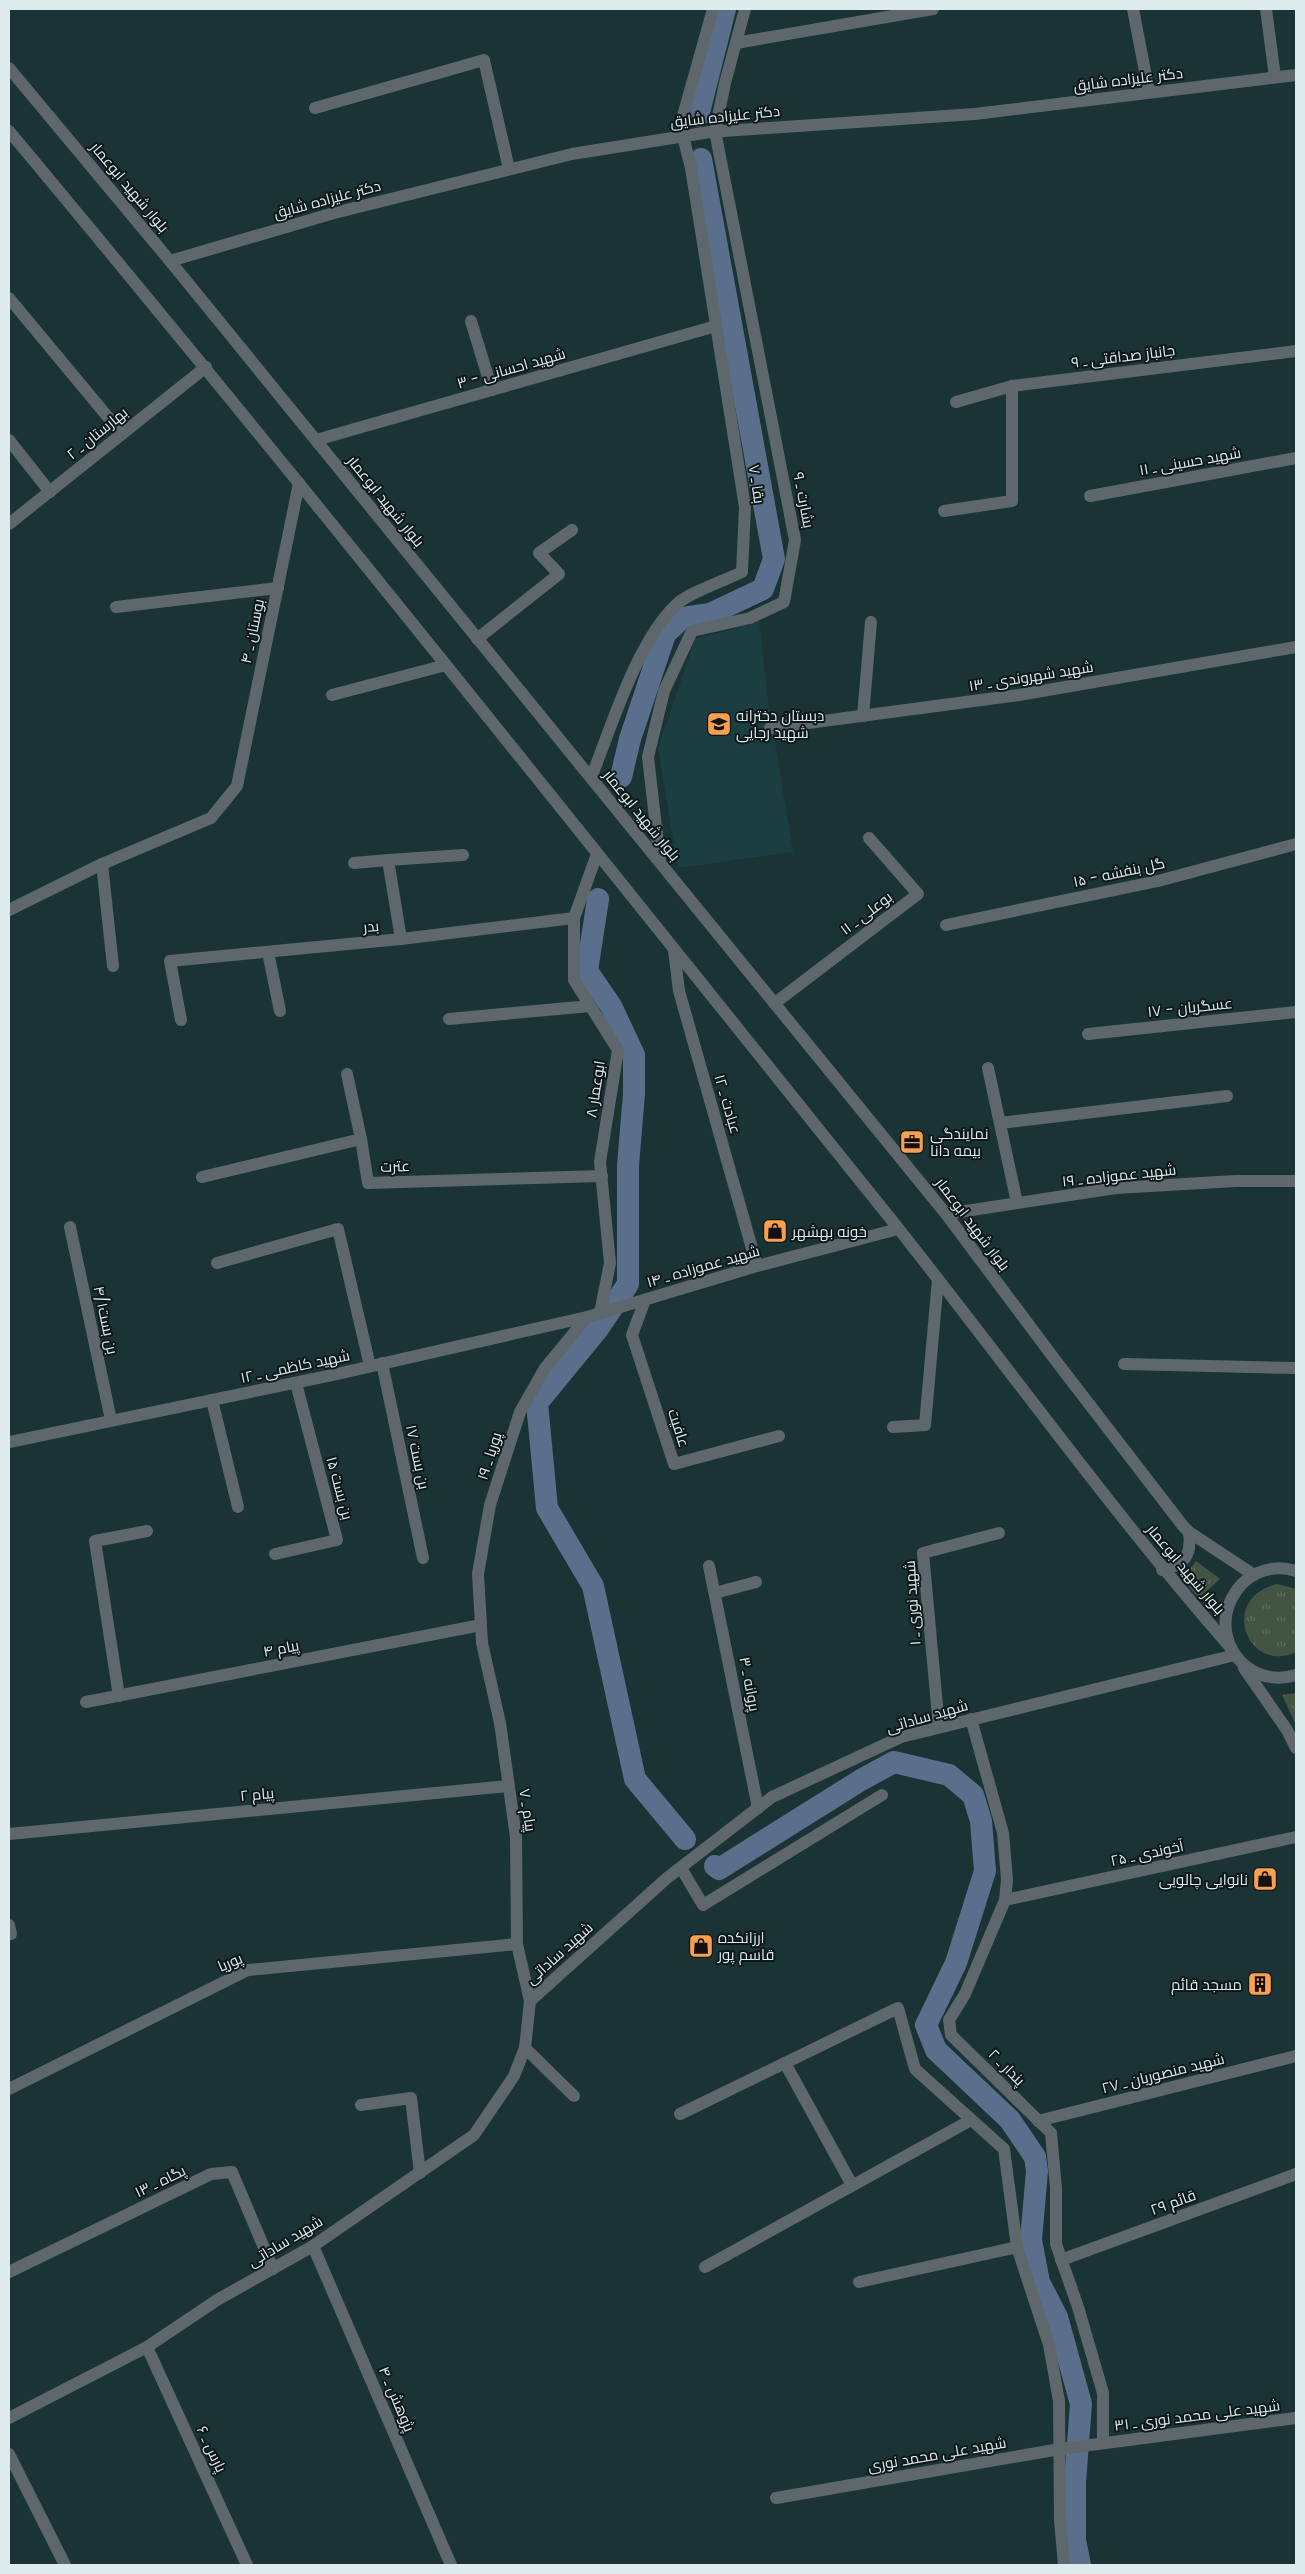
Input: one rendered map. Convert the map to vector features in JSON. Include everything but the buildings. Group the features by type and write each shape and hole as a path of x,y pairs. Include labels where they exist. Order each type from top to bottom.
{"street":[{"path":"680,136 713,9"},
{"path":"715,131 724,83 746,9"},
{"path":"736,43 933,9"},
{"path":"1133,9 1149,92"},
{"path":"1266,9 1275,77"},
{"path":"315,108 484,60 509,169"},
{"name":"بلوار شهید ابوعمار","path":"9,68 170,261 946,1214 1056,1361 1189,1532 1254,1575"},
{"name":"دکتر علیزاده شایق","path":"170,261 334,213 509,169 572,154 680,136 715,131 975,114 1296,75"},
{"name":"بلوار شهید ابوعمار","path":"9,131 206,367 446,665 938,1278 1162,1570 1235,1655"},
{"name":"بشارت ـ ۹","path":"660,863 648,757 664,691 692,631 750,618 784,602 795,540 715,131"},
{"name":"بقا ـ ۷","path":"591,778 633,672 655,631 678,603 742,572 744,507 691,168 680,136"},
{"path":"9,298 122,434"},
{"path":"471,321 492,390"},
{"name":"شهید احسانی - ۳","path":"316,440 716,326"},
{"name":"جانباز صداقتی ـ ۹","path":"956,402 1012,386 1296,351"},
{"name":"بهارستان ـ ۲","path":"9,524 206,367"},
{"path":"944,511 1012,501 1012,386"},
{"path":"9,440 50,492"},
{"name":"شهید حسینی ـ ۱۱","path":"1090,496 1296,458"},
{"name":"بوستان ـ ۴","path":"102,864 211,818 237,786 299,483"},
{"path":"478,639 559,574 539,553 572,530"},
{"path":"116,607 278,588"},
{"path":"863,716 871,622"},
{"name":"شهید شهروندی ـ ۱۳","path":"770,728 1019,696 1296,647"},
{"path":"332,695 446,665"},
{"name":"بوعلی ـ ۱۱","path":"775,1004 918,894 869,838"},
{"name":"گل بنفشه - ۱۵","path":"946,925 1158,881 1296,844"},
{"name":"ابوعمار ۸","path":"598,854 574,918 574,980 618,1050 600,1162 610,1263 600,1313"},
{"path":"354,863 463,855"},
{"path":"388,860 401,939"},
{"path":"9,910 102,864 113,966"},
{"name":"بدر","path":"181,1020 170,961 401,939 574,918"},
{"name":"عبادت ـ ۱۲","path":"674,950 679,991 757,1266"},
{"path":"268,952 280,1011"},
{"path":"449,1019 590,1006"},
{"name":"عسگریان - ۱۷","path":"1088,1034 1296,1012"},
{"path":"988,1068 1017,1203"},
{"path":"202,1177 360,1139 347,1074"},
{"path":"1000,1123 1227,1096"},
{"name":"عترت","path":"360,1139 368,1183 602,1176"},
{"name":"شهید عموزاده ـ ۱۹","path":"946,1214 1116,1188 1236,1181 1296,1181"},
{"name":"بن بست۴/۱","path":"70,1228 111,1420"},
{"name":"بن بست ۱۷","path":"217,1263 338,1229 376,1364 423,1558"},
{"name":"شهید عموزاده ـ ۱۴","path":"600,1313 757,1266 898,1229"},
{"path":"893,1427 925,1425 938,1278"},
{"name":"عافیت","path":"645,1300 632,1335 674,1464 779,1436"},
{"name":"شهید کاظمی ـ ۱۲","path":"9,1442 296,1383 600,1313"},
{"name":"پوریا ـ ۱۹","path":"481,1625 478,1574 490,1505 520,1412 545,1368 586,1317"},
{"path":"1124,1364 1296,1368"},
{"name":"بن بست ۱۵","path":"275,1554 337,1540 296,1383"},
{"path":"212,1400 238,1507"},
{"path":"119,1696 96,1541 147,1531"},
{"path":"1162,1570 1176,1567 1186,1558 1190,1546 1189,1532"},
{"name":"شهید نوری ـ ۱","path":"939,1727 923,1553 999,1533"},
{"name":"پروانه ـ ۳","path":"709,1566 758,1808"},
{"path":"1296,1571 1270,1569 1254,1575 1240,1585 1231,1599 1226,1615 1225,1632 1235,1655 1287,1730 1296,1748"},
{"path":"715,1593 756,1582"},
{"name":"پیام ۴","path":"86,1702 481,1625"},
{"name":"پیام ـ ۷","path":"481,1625 482,1643 500,1723 516,1837 517,1944 530,2001"},
{"path":"1235,1655 1254,1672 1270,1678 1287,1678 1296,1675"},
{"name":"شهید ساداتی","path":"9,2418 147,2347 217,2300 313,2246 474,2135 514,2076 525,2048 530,2001 681,1868 772,1797 901,1736 1235,1655"},
{"name":"پندار ـ ۲","path":"971,1720 1003,1833 1007,1880 1005,1900 965,1994 949,2020 951,2035 1051,2133 1056,2188 1056,2244 1078,2307 1103,2393 1103,2443"},
{"name":"پیام ۲","path":"9,1834 508,1786"},
{"path":"681,1868 702,1905 882,1795"},
{"name":"آخوندی ـ ۲۵","path":"1005,1900 1296,1837"},
{"name":"پوریا","path":"9,2089 248,1970 517,1944"},
{"path":"680,2114 898,2008 915,2069 1004,2149 1016,2247 1049,2345 1059,2401 1060,2520 1064,2565"},
{"path":"525,2048 574,2096"},
{"name":"شهید منصوریان ـ ۲۷","path":"1038,2120 1296,2056"},
{"path":"786,2063 852,2185"},
{"path":"361,2105 412,2098 420,2173"},
{"path":"705,2267 971,2120"},
{"name":"پگاه ـ ۱۳","path":"9,2272 211,2174 232,2172 272,2269"},
{"name":"قائم ۲۹","path":"1061,2260 1296,2174"},
{"name":"پژوهش ـ ۴","path":"313,2246 451,2565"},
{"path":"859,2282 1016,2247"},
{"name":"پارس ـ ۶","path":"147,2347 247,2565"},
{"name":"شهید علی محمد نوری ـ ۳۱","path":"1103,2443 1296,2418"},
{"name":"شهید علی محمد نوری","path":"776,2498 1103,2443"},
{"path":"9,2454 65,2565"}],"shaded area":[{"name":"دبستان دخترانه شهید رجایی","path":"759,622 768,700 793,852 678,868 658,748 695,639"}],"green space":[{"path":"1196,1561 1220,1579 1199,1598 1182,1579"},
{"path":"1277,1584 1296,1589 1296,1652 1279,1656 1264,1653 1253,1644 1246,1632 1244,1618 1248,1604 1259,1592"},
{"path":"1296,1693 1296,1725 1282,1695"}],"waterway":[{"path":"698,116 725,9"},
{"path":"621,777 630,739 665,634 682,618 710,614 763,589 774,559 701,159"},
{"path":"598,899 587,971 611,1006 634,1055 634,1094 628,1165 628,1284 597,1330 537,1403 547,1508 593,1586 635,1779 685,1839"},
{"path":"715,1866 719,1869 861,1780 894,1762 949,1775 973,1795 981,1821 985,1871 956,1963 926,2025 936,2050 1010,2120 1035,2157 1037,2171 1031,2240 1039,2282 1057,2317 1081,2404 1075,2482 1075,2540 1080,2565"}],"place":[{"name":"دبستان دخترانه شهید رجایی","path":"719,724"},
{"name":"نمایندگی بیمه دانا","path":"912,1142"},
{"name":"خونه بهشهر","path":"775,1231"},
{"name":"نانوایی چالویی","path":"1265,1879"},
{"name":"ارزانکده قاسم پور","path":"701,1946"},
{"name":"مسجد قائم","path":"1260,1984"}]}
